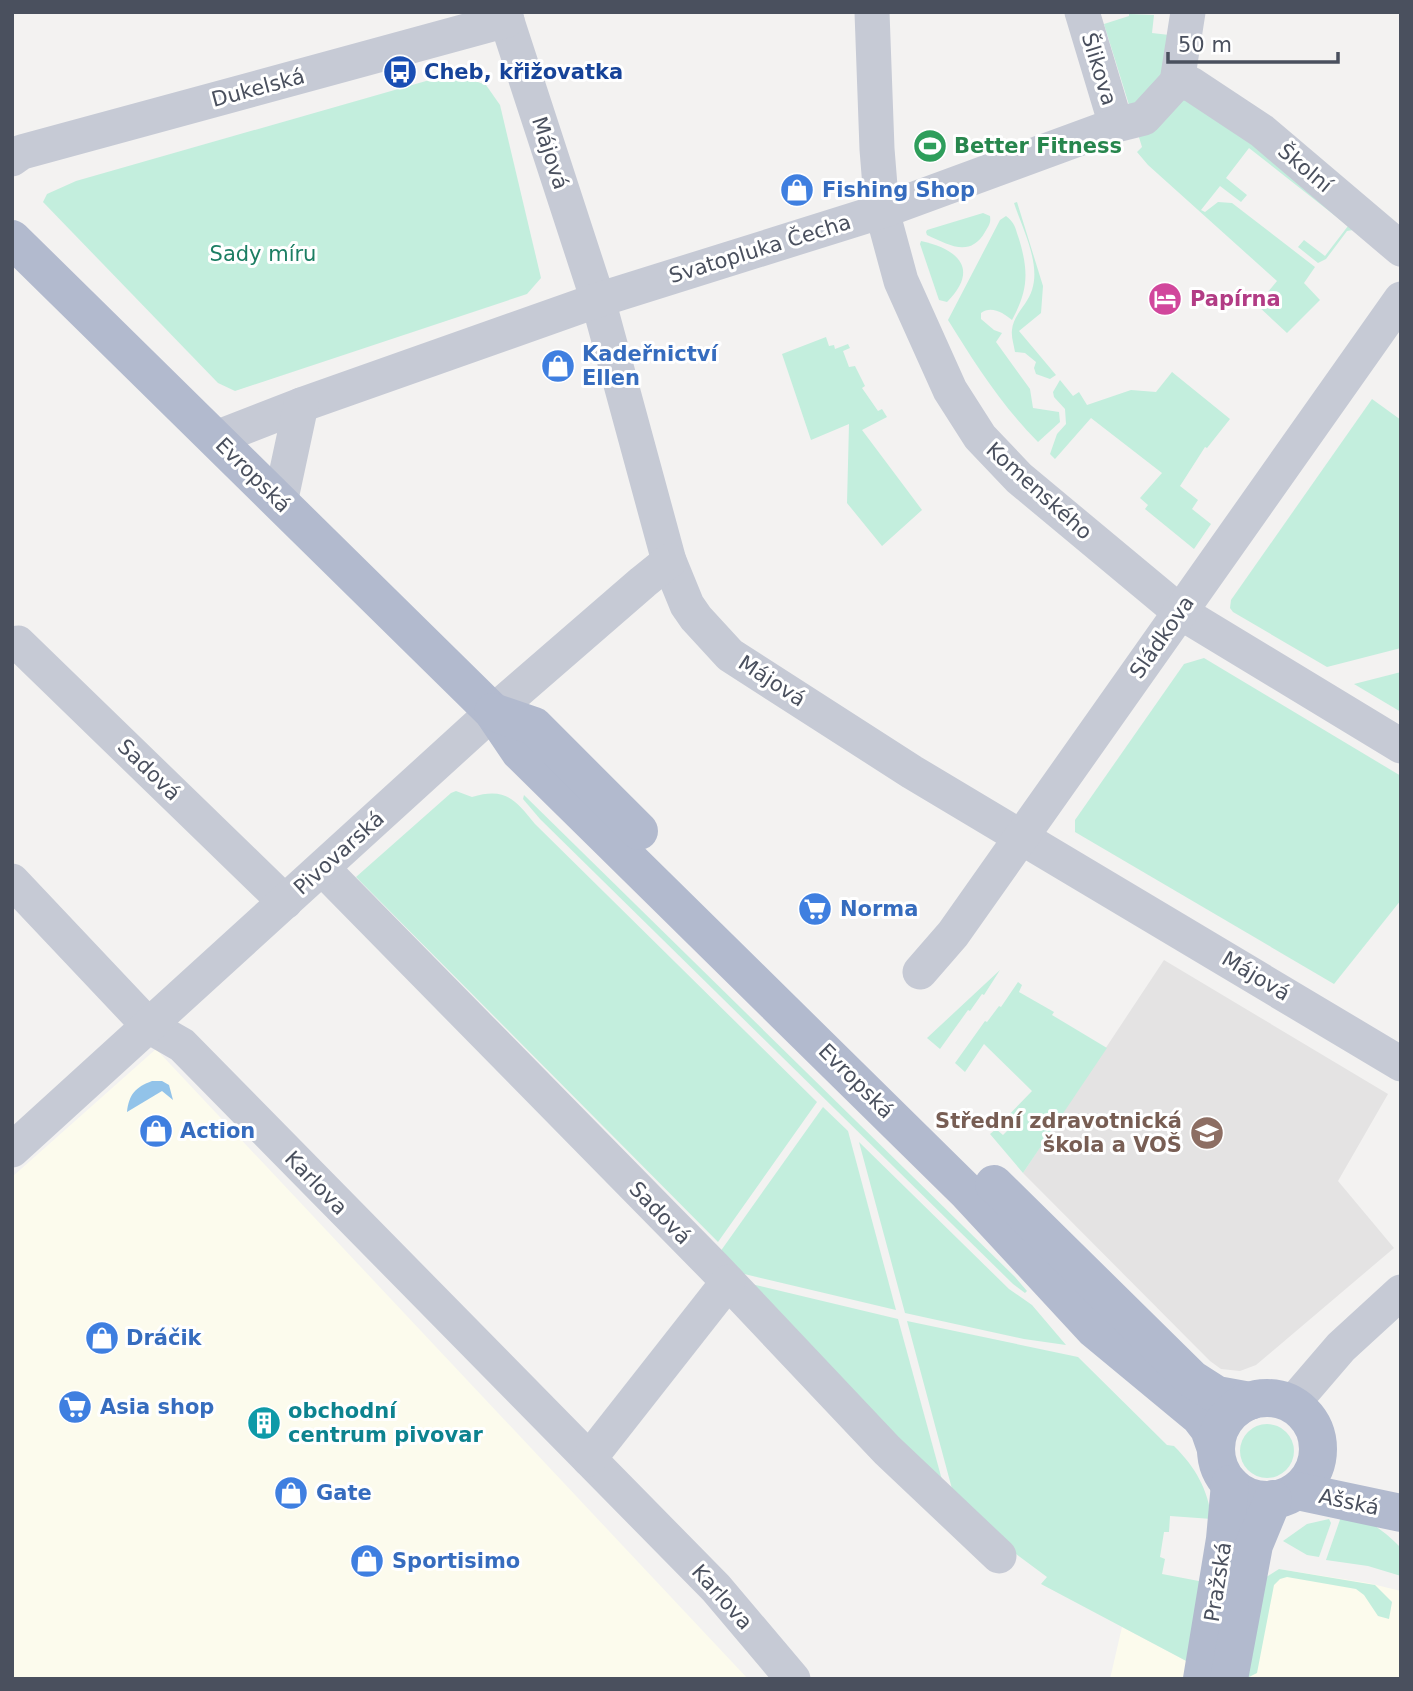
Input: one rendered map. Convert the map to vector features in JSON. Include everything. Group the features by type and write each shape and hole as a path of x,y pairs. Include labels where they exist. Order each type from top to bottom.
{"main road":[{"name":"Evropská","path":"12,239 494,712 520,752 968,1193 1078,1312 1119,1351 1199,1416 1209,1429 1216,1449"},
{"name":"Evropská","path":"494,712 534,726 1192,1379 1217,1395 1250,1401"},
{"path":"1264,1397 1292,1404 1305,1414 1313,1427 1318,1452 1315,1468 1285,1495 1257,1499 1243,1493 1230,1484 1223,1474 1216,1449 1220,1429 1240,1405 1250,1401 1264,1397"},
{"name":"Ašská","path":"1318,1452 1345,1476 1396,1511"},
{"name":"Pražská","path":"1202,1679 1225,1539 1230,1484"},
{"name":"Ašská","path":"1285,1495 1396,1511"},
{"name":"Pražská","path":"1228,1679 1254,1545 1285,1495"}],"street":[{"name":"Komenského","path":"872,12 882,211 905,292 950,390 980,437 1019,478 1180,612 1401,746"},
{"name":"Šlikova","path":"1082,12 1116,125"},
{"path":"1188,12 1191,87"},
{"name":"Dukelská","path":"12,159 22,152 505,16"},
{"name":"Májová","path":"505,16 598,300 669,561 687,605 696,618 730,655 912,772 1401,1064"},
{"name":"Svatopluka Čecha","path":"216,438 301,405 598,300 882,211 1116,125 1144,118 1191,87"},
{"name":"Školní","path":"1191,87 1262,131 1401,249"},
{"name":"Sládkova","path":"920,972 953,934 1020,835 1401,299"},
{"path":"280,503 301,405"},
{"name":"Pivovarská","path":"12,1150 494,712 669,561"},
{"name":"Sadová","path":"12,644 18,643 285,902"},
{"name":"Sadová","path":"323,869 728,1282 887,1450 999,1556"},
{"name":"Karlova","path":"12,881 149,1026 182,1045 716,1588 793,1679"},
{"path":"589,1459 728,1282"},
{"path":"1292,1404 1341,1347 1401,1292"}],"shaded area":[{"name":"Střední zdravotnická škola a VOŠ","path":"1164,960 1388,1094 1338,1181 1394,1248 1256,1365 1240,1371 1221,1369 1210,1361 1023,1173"},
{"path":"156,1049 748,1679 12,1679 12,1177"},
{"path":"1279,1569 1401,1591 1401,1679 1110,1679 1122,1627 1190,1663"}],"green space":[{"path":"1129,14 1154,15 1152,33 1178,36 1183,19 1176,66 1180,93 1257,142 1383,238 1360,223 1353,230 1347,231 1326,259 1318,263 1298,247 1304,240 1325,256 1348,226 1249,148 1226,178 1247,195 1241,202 1220,186 1201,210 1205,212 1218,202 1232,203 1315,267 1304,283 1320,300 1287,333 1257,305 1277,281 1148,165 1137,152 1142,147 1104,24"},
{"name":"Sady míru","path":"454,73 486,85 500,105 541,278 527,294 235,391 218,383 43,202 47,194 76,181"},
{"path":"1017,202 1043,286 1041,313 1019,331 1056,375 1050,379 1036,374 1036,362 1025,353 1015,352 1013,325 1030,295 1034,280 1032,257 1014,203"},
{"path":"983,213 990,216 989,224 973,245 959,247 927,235 927,230"},
{"path":"1006,216 1015,226 1022,251 1024,290 1012,320 993,310 981,313 981,319 1002,333 996,342 1030,389 1033,408 1059,412 1060,422 1038,442 978,368 948,320 1000,220"},
{"path":"921,241 945,249 960,262 962,280 947,302 939,300"},
{"path":"826,337 829,346 834,345 835,349 848,344 850,348 843,351 849,367 855,366 865,386 862,388 878,411 882,409 887,417 862,430 922,510 882,546 847,503 849,424 811,440 782,354"},
{"path":"1172,372 1230,419 1207,448 1205,447 1180,486 1198,500 1192,509 1211,524 1194,549 1145,509 1148,505 1140,498 1162,473 1091,418 1055,459 1050,454 1057,434 1066,424 1065,409 1053,392 1060,380 1073,396 1079,392 1087,405 1131,390 1156,392"},
{"path":"1372,399 1401,420 1401,648 1327,667 1233,612 1230,608 1231,600"},
{"path":"1204,658 1401,776 1401,900 1334,984 1075,832 1075,820 1184,664"},
{"path":"1401,672 1401,712 1354,684"},
{"path":"456,791 472,797 493,793 515,802 817,1102 718,1242 356,877"},
{"path":"524,795 1027,1291 1025,1293 1013,1284 540,819 523,799"},
{"path":"1000,970 984,995 968,1010 940,1049 927,1038"},
{"path":"1018,982 1022,985 1019,992 1107,1048 1023,1173 990,1134 996,1129 1003,1135 1011,1127 1004,1120 1032,1091 984,1044 965,1072 955,1063 985,1021 1001,1007"},
{"path":"823,1107 848,1131 896,1310 736,1272 720,1252"},
{"path":"859,1142 1009,1289 1032,1305 1066,1345 1024,1339 905,1313"},
{"path":"743,1282 898,1319 945,1491"},
{"path":"907,1321 1078,1357 1167,1445 1174,1446 1189,1462 1204,1488 1212,1519 1170,1516 1169,1532 1164,1532 1160,1557 1165,1559 1162,1574 1204,1582 1190,1663 1041,1584 1047,1577 974,1523 955,1500"},
{"path":"1267,1424 1286,1432 1294,1451 1286,1470 1267,1478 1248,1470 1240,1451 1248,1432"},
{"path":"1343,1511 1374,1526 1401,1548 1401,1576 1368,1566 1326,1560"},
{"path":"1329,1519 1331,1523 1319,1557 1307,1555 1283,1541 1307,1524"},
{"path":"1279,1569 1375,1585 1392,1602 1389,1619 1378,1616 1364,1595 1356,1589 1287,1577 1280,1579 1274,1585 1257,1673 1245,1679 1263,1579"}],"water":[{"path":"152,1081 162,1081 169,1085 173,1100 162,1091 127,1112 134,1092"}],"place":[{"name":"Cheb, křižovatka","path":"400,72"},
{"name":"Better Fitness","path":"930,146"},
{"name":"Fishing Shop","path":"797,190"},
{"name":"Papírna","path":"1165,299"},
{"name":"Kadeřnictví Ellen","path":"558,366"},
{"name":"Norma","path":"815,909"},
{"name":"Action","path":"156,1131"},
{"name":"Střední zdravotnická škola a VOŠ","path":"1207,1133"},
{"name":"Dráčik","path":"102,1338"},
{"name":"Asia shop","path":"75,1407"},
{"name":"obchodní centrum pivovar","path":"264,1423"},
{"name":"Gate","path":"291,1493"},
{"name":"Sportisimo","path":"367,1561"}]}
